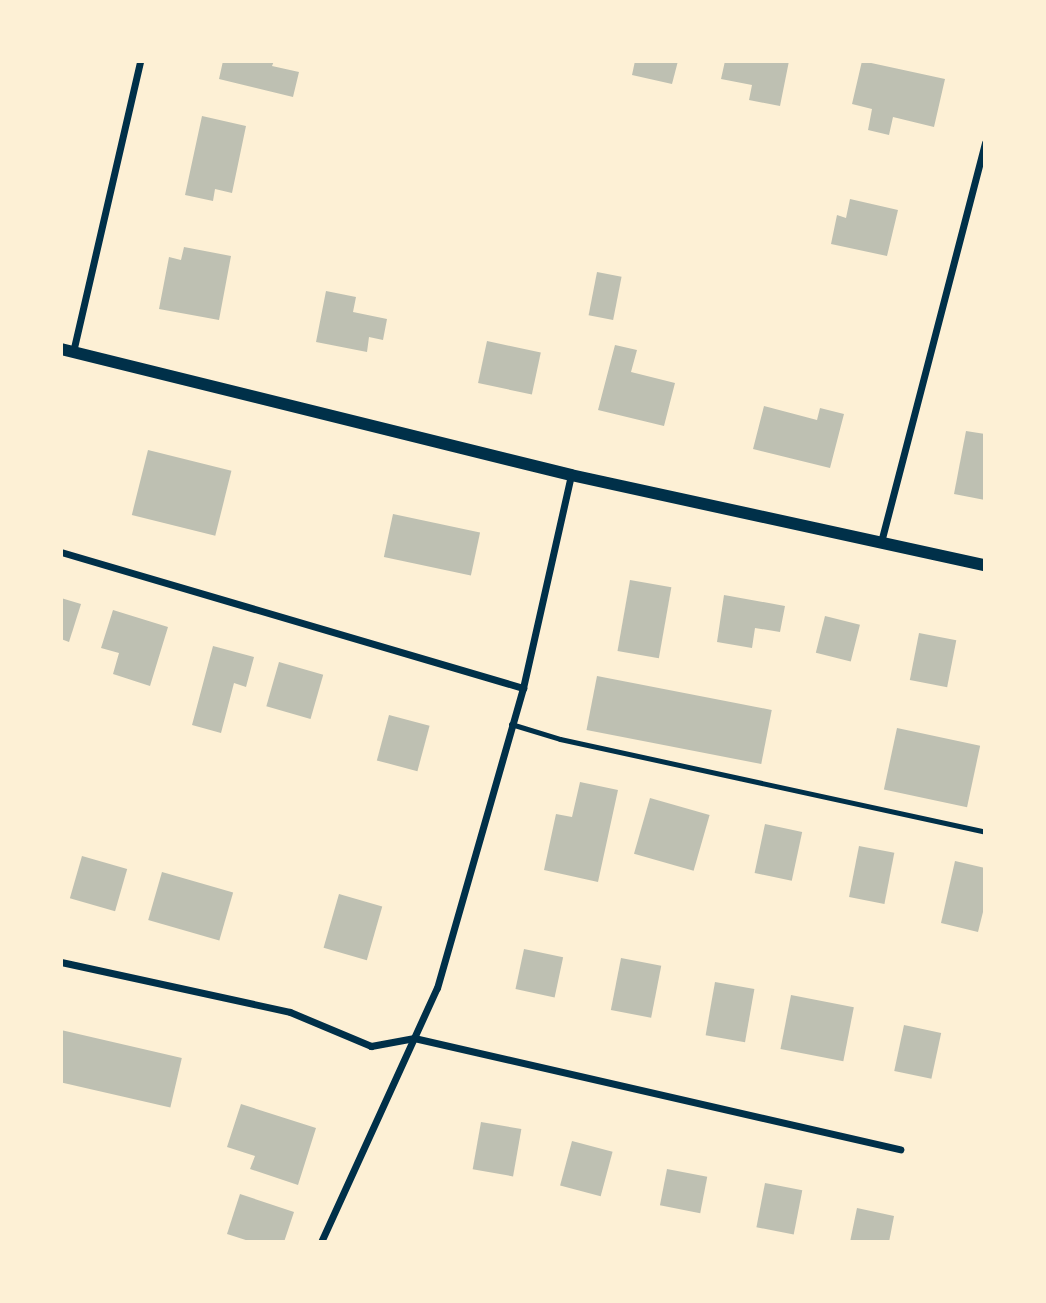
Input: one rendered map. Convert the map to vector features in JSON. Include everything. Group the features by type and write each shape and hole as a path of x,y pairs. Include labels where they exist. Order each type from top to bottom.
{"street":[{"path":"140,61 67,350 571,475 985,565"},
{"path":"881,542 985,142"},
{"path":"321,1242 437,988 523,688 571,475"},
{"path":"61,552 523,688"},
{"path":"61,962 290,1012 371,1046 414,1038 900,1149"}],"lane":[{"path":"512,724 559,739 983,831"}],"building":[{"path":"223,61 274,61 272,66 299,72 293,97 219,79"},
{"path":"635,61 678,61 672,84 632,75"},
{"path":"725,61 789,61 780,106 749,100 752,85 721,79"},
{"path":"862,61 945,79 934,127 893,117 889,135 868,130 872,109 852,104"},
{"path":"202,116 246,126 232,193 215,189 213,201 185,195"},
{"path":"850,199 898,210 887,256 831,244 837,215 846,218"},
{"path":"184,247 231,256 219,320 159,309 169,257 181,260"},
{"path":"597,272 622,277 613,320 589,315"},
{"path":"326,291 356,297 353,312 387,319 383,340 369,337 367,352 316,342"},
{"path":"487,341 541,352 532,394 478,383"},
{"path":"615,345 637,350 631,372 675,383 664,426 598,410"},
{"path":"764,406 817,420 820,408 844,414 830,468 753,449"},
{"path":"966,431 985,434 985,500 954,494"},
{"path":"148,450 231,471 215,536 132,515"},
{"path":"393,514 480,533 471,576 384,557"},
{"path":"630,580 671,587 659,658 617,651"},
{"path":"724,595 785,606 780,632 755,628 752,648 717,642"},
{"path":"61,598 81,604 69,642 61,639"},
{"path":"113,610 168,627 150,686 113,674 119,653 101,648"},
{"path":"825,616 860,625 851,662 816,653"},
{"path":"919,633 956,640 947,687 910,680"},
{"path":"213,646 254,657 246,687 234,683 221,733 192,725"},
{"path":"279,662 323,675 311,719 266,706"},
{"path":"597,676 772,710 761,764 587,730"},
{"path":"389,715 430,726 417,771 377,760"},
{"path":"897,728 980,746 967,807 884,790"},
{"path":"580,782 618,790 598,882 544,870 556,814 572,817"},
{"path":"650,798 710,815 694,871 634,854"},
{"path":"765,824 802,832 792,881 755,873"},
{"path":"859,846 894,853 884,904 849,897"},
{"path":"82,856 127,869 115,911 70,898"},
{"path":"955,861 985,868 985,904 978,932 941,923"},
{"path":"162,872 233,892 219,940 148,920"},
{"path":"339,894 382,906 367,960 324,948"},
{"path":"524,949 563,957 555,997 515,989"},
{"path":"621,958 661,966 651,1018 611,1010"},
{"path":"715,982 754,989 745,1042 706,1035"},
{"path":"791,995 854,1007 843,1061 781,1049"},
{"path":"904,1025 941,1033 931,1079 894,1071"},
{"path":"61,1030 182,1058 170,1108 61,1082"},
{"path":"241,1104 316,1128 298,1185 250,1169 255,1156 227,1147"},
{"path":"481,1122 521,1129 513,1176 473,1169"},
{"path":"572,1141 613,1152 601,1196 560,1185"},
{"path":"667,1169 707,1177 700,1213 660,1205"},
{"path":"765,1183 802,1190 794,1234 756,1227"},
{"path":"240,1194 294,1212 284,1242 252,1242 227,1234"},
{"path":"857,1208 894,1216 889,1242 850,1242"}]}
